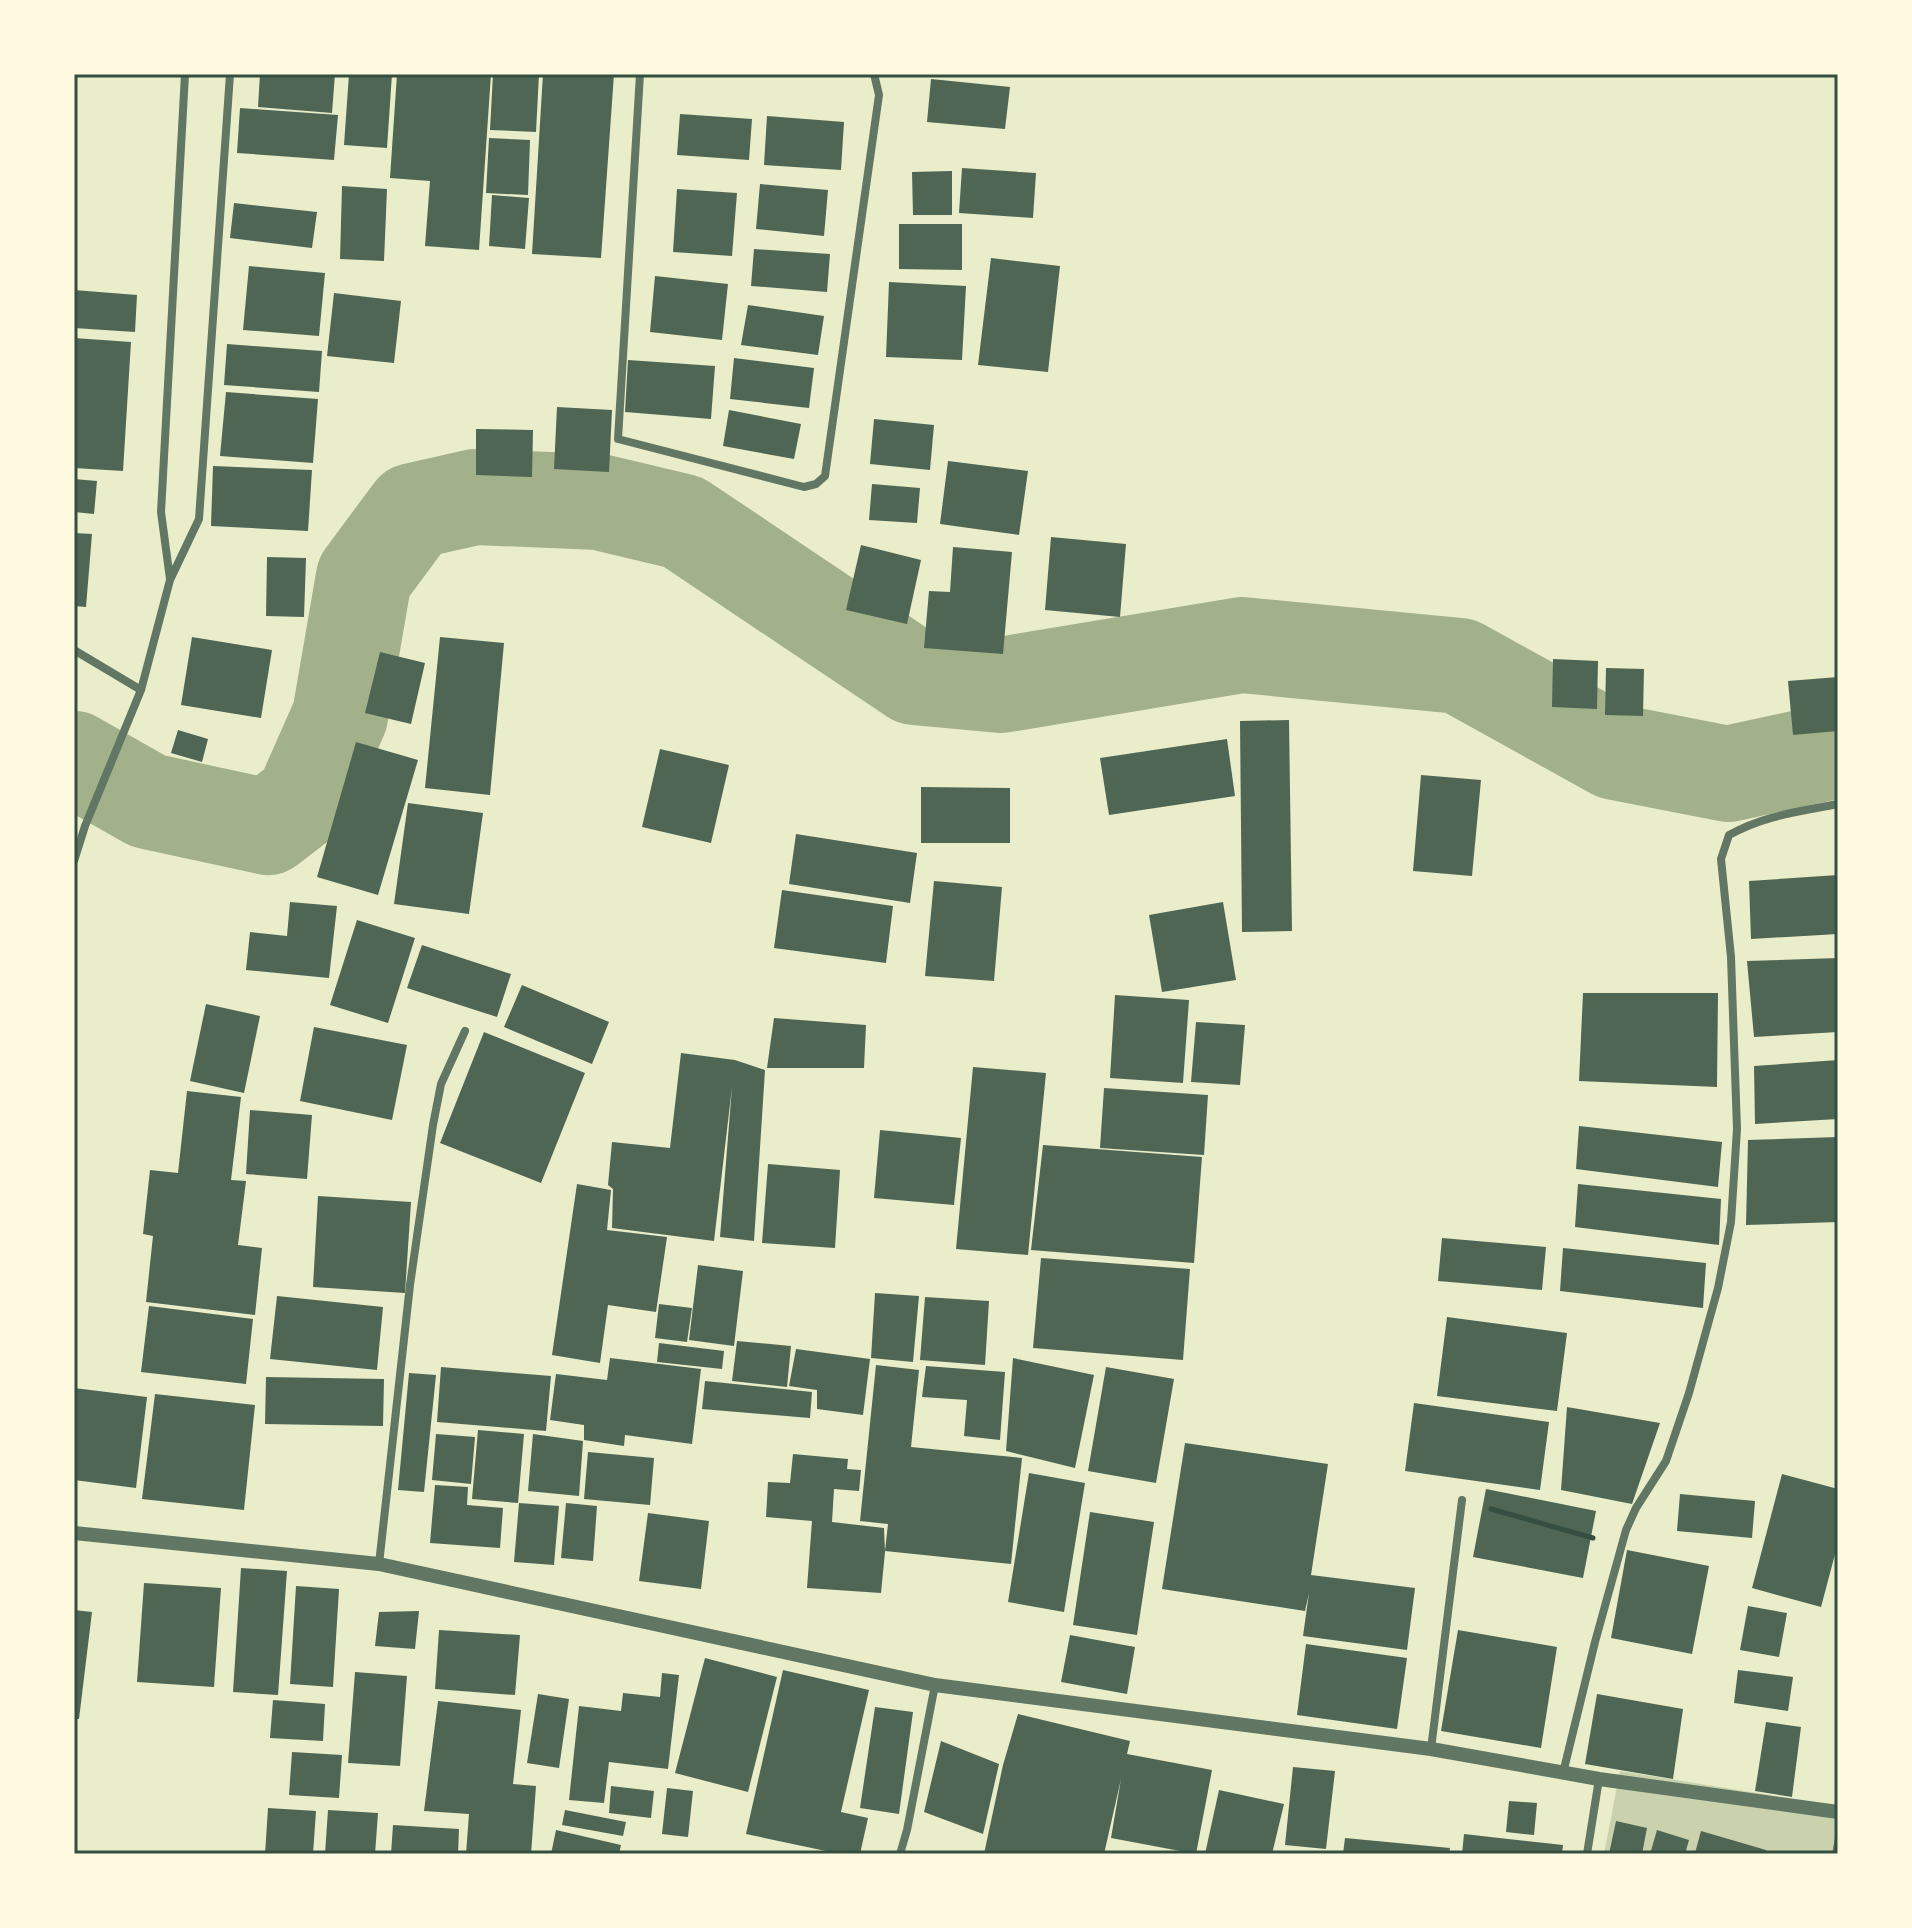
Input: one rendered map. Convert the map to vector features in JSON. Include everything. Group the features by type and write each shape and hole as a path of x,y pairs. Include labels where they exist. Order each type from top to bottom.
{"street":[{"path":"170,580 161,512 185,74"},
{"path":"74,861 85,826 141,690 170,580 199,519 230,74"},
{"path":"640,74 618,439 804,487 816,484 825,476 879,95 874,74"},
{"path":"74,650 141,690"},
{"path":"1563,1773 1621,1546 1636,1508 1666,1461 1718,1288 1731,1222 1737,1129 1731,957 1721,859 1729,835 1750,824 1773,816 1838,804"},
{"path":"379,1564 410,1285 433,1125 441,1084 465,1031"},
{"path":"1431,1749 1462,1500"},
{"path":"74,1533 379,1564 935,1685 1431,1749 1599,1779 1838,1812"},
{"path":"900,1854 935,1685"},
{"path":"1587,1854 1599,1779"}],"lane":[{"path":"1835,1854 1838,1838"}],"path":[{"path":"1462,1500 1621,1546"}],"green space":[{"path":"1620,1771 1838,1806 1838,1854 1604,1854"}],"building":[{"path":"260,74 335,74 332,113 258,107"},
{"path":"349,74 392,74 387,148 344,145"},
{"path":"397,74 491,74 479,250 425,246 430,181 390,178"},
{"path":"493,74 539,74 536,132 490,130"},
{"path":"543,74 614,74 601,258 532,254"},
{"path":"931,79 1010,87 1005,129 927,122"},
{"path":"240,108 338,115 334,160 237,153"},
{"path":"680,114 752,119 749,160 677,155"},
{"path":"767,116 844,122 841,170 764,165"},
{"path":"489,138 530,140 528,195 486,193"},
{"path":"962,168 1036,173 1033,218 959,213"},
{"path":"952,171 952,215 913,215 912,172"},
{"path":"760,184 828,190 824,236 756,229"},
{"path":"342,186 387,189 384,261 340,259"},
{"path":"677,189 737,193 732,256 673,252"},
{"path":"492,195 529,198 525,249 489,246"},
{"path":"234,203 317,212 312,248 230,238"},
{"path":"899,224 962,224 962,270 899,269"},
{"path":"754,249 830,254 827,292 751,286"},
{"path":"991,258 1060,266 1048,372 978,365"},
{"path":"249,266 325,273 319,336 243,330"},
{"path":"655,276 728,284 722,340 650,332"},
{"path":"889,282 966,286 962,360 886,357"},
{"path":"74,290 137,295 135,332 74,328"},
{"path":"334,293 401,301 394,363 327,356"},
{"path":"748,305 824,316 818,355 741,345"},
{"path":"74,338 131,342 123,471 74,468"},
{"path":"227,344 322,351 319,392 224,385"},
{"path":"734,358 814,368 809,408 730,399"},
{"path":"628,360 715,366 711,419 625,412"},
{"path":"226,392 318,399 313,463 220,456"},
{"path":"557,407 612,410 609,472 554,469"},
{"path":"729,410 801,424 794,459 723,446"},
{"path":"874,419 934,425 930,470 870,464"},
{"path":"476,429 533,430 532,477 476,475"},
{"path":"948,461 1028,471 1019,535 940,524"},
{"path":"213,466 312,470 308,531 211,526"},
{"path":"74,479 97,481 94,514 74,512"},
{"path":"872,484 920,488 917,523 869,520"},
{"path":"74,533 92,534 86,607 74,606"},
{"path":"1051,537 1126,544 1120,617 1045,610"},
{"path":"861,545 921,560 907,624 846,610"},
{"path":"953,547 1012,552 1003,654 924,648 929,591 950,592"},
{"path":"267,557 306,558 304,617 266,616"},
{"path":"192,637 272,650 261,718 181,705"},
{"path":"440,637 504,643 490,795 425,788"},
{"path":"380,652 425,663 411,724 365,713"},
{"path":"1553,659 1598,661 1597,709 1552,707"},
{"path":"1606,668 1644,669 1643,716 1605,715"},
{"path":"1838,677 1838,731 1793,735 1788,681"},
{"path":"1289,720 1292,931 1242,932 1240,721"},
{"path":"178,730 208,739 202,762 171,753"},
{"path":"1227,739 1235,796 1109,815 1100,758"},
{"path":"356,742 418,760 378,895 317,877"},
{"path":"660,749 729,765 711,843 642,827"},
{"path":"1421,775 1481,780 1472,876 1413,871"},
{"path":"921,787 1010,788 1010,843 921,843"},
{"path":"408,803 483,813 469,914 394,904"},
{"path":"796,834 917,853 910,903 789,884"},
{"path":"1838,875 1838,934 1751,939 1749,881"},
{"path":"934,881 1002,887 994,981 925,976"},
{"path":"782,890 893,906 886,963 774,948"},
{"path":"290,902 337,906 329,978 246,970 250,932 287,936"},
{"path":"1223,902 1236,980 1162,992 1149,915"},
{"path":"357,920 415,938 388,1023 330,1005"},
{"path":"422,945 511,974 497,1017 407,988"},
{"path":"1838,958 1838,1032 1754,1037 1747,961"},
{"path":"522,985 609,1022 592,1064 504,1027"},
{"path":"1583,993 1718,993 1717,1087 1579,1081"},
{"path":"1115,995 1189,1000 1183,1083 1110,1078"},
{"path":"206,1004 260,1016 244,1093 190,1081"},
{"path":"774,1018 866,1025 864,1068 767,1068"},
{"path":"1196,1022 1245,1025 1240,1085 1191,1082"},
{"path":"314,1027 407,1045 392,1120 300,1101"},
{"path":"484,1032 585,1073 541,1183 440,1143"},
{"path":"681,1053 735,1060 765,1070 754,1241 720,1237 732,1087 714,1241 612,1228 613,1189 608,1185 612,1142 670,1148"},
{"path":"1838,1060 1838,1119 1755,1124 1754,1066"},
{"path":"973,1067 1046,1073 1028,1255 956,1249"},
{"path":"1104,1088 1208,1095 1204,1155 1100,1148"},
{"path":"187,1091 241,1097 231,1180 246,1181 238,1245 262,1248 255,1315 146,1302 153,1236 143,1234 150,1170 178,1173"},
{"path":"250,1110 312,1115 307,1179 246,1174"},
{"path":"1579,1126 1722,1142 1718,1187 1576,1169"},
{"path":"880,1130 961,1138 954,1205 874,1198"},
{"path":"1838,1137 1838,1222 1746,1225 1748,1140"},
{"path":"1043,1145 1202,1157 1194,1263 1031,1250"},
{"path":"768,1164 840,1170 835,1248 762,1243"},
{"path":"577,1184 611,1190 607,1230 667,1237 656,1312 608,1305 600,1363 552,1355"},
{"path":"1578,1184 1721,1199 1719,1245 1575,1227"},
{"path":"318,1196 411,1202 405,1293 313,1287"},
{"path":"1442,1238 1546,1247 1542,1290 1438,1281"},
{"path":"1563,1248 1706,1263 1703,1308 1560,1291"},
{"path":"1041,1258 1190,1269 1183,1360 1033,1348"},
{"path":"698,1265 743,1271 734,1346 689,1340"},
{"path":"875,1293 919,1296 913,1362 871,1358"},
{"path":"277,1296 383,1307 377,1370 270,1359"},
{"path":"925,1297 989,1301 985,1365 920,1360"},
{"path":"659,1304 692,1308 687,1342 655,1338"},
{"path":"149,1306 253,1319 246,1384 141,1372"},
{"path":"1447,1317 1567,1333 1557,1411 1437,1396"},
{"path":"737,1341 791,1346 787,1387 732,1381"},
{"path":"659,1343 724,1351 722,1369 657,1362"},
{"path":"796,1349 870,1359 863,1415 817,1409 817,1390 789,1386"},
{"path":"610,1358 701,1369 692,1444 625,1435 624,1446 584,1440 584,1425 550,1420 556,1374 607,1380"},
{"path":"1013,1358 1094,1375 1075,1468 1006,1451"},
{"path":"876,1365 919,1370 911,1447 1022,1458 1011,1564 885,1551 888,1524 860,1521"},
{"path":"926,1366 1005,1372 1000,1440 964,1436 967,1400 922,1397"},
{"path":"441,1367 551,1376 546,1431 437,1422"},
{"path":"1106,1367 1174,1379 1156,1483 1088,1471"},
{"path":"409,1373 436,1375 424,1492 398,1490"},
{"path":"266,1377 384,1379 383,1426 265,1424"},
{"path":"705,1381 812,1392 810,1418 702,1409"},
{"path":"74,1388 147,1397 136,1488 74,1480"},
{"path":"155,1394 255,1405 244,1510 142,1499"},
{"path":"1414,1403 1549,1422 1540,1490 1405,1471"},
{"path":"1567,1407 1660,1423 1632,1504 1561,1490"},
{"path":"478,1430 524,1434 518,1503 472,1499"},
{"path":"436,1434 475,1437 471,1484 432,1480"},
{"path":"533,1434 583,1441 579,1496 528,1491"},
{"path":"1185,1443 1328,1464 1311,1575 1415,1588 1407,1650 1303,1636 1309,1593 1305,1611 1162,1589"},
{"path":"588,1452 654,1458 650,1505 584,1499"},
{"path":"793,1454 848,1459 847,1469 861,1470 859,1491 834,1489 832,1522 884,1528 881,1593 807,1588 812,1521 766,1517 768,1482 790,1483"},
{"path":"1029,1473 1085,1483 1064,1612 1008,1602"},
{"path":"1782,1474 1838,1489 1838,1543 1821,1607 1752,1588"},
{"path":"435,1485 468,1487 467,1505 503,1508 500,1548 430,1543"},
{"path":"1486,1489 1596,1511 1583,1578 1473,1557"},
{"path":"1680,1494 1755,1501 1752,1538 1677,1531"},
{"path":"519,1503 559,1506 554,1565 514,1562"},
{"path":"566,1503 597,1506 593,1561 561,1558"},
{"path":"1090,1512 1154,1522 1137,1635 1073,1625"},
{"path":"648,1513 709,1521 701,1589 639,1581"},
{"path":"1627,1550 1709,1566 1692,1654 1611,1638"},
{"path":"241,1568 287,1571 278,1695 233,1692"},
{"path":"144,1583 221,1588 214,1687 137,1682"},
{"path":"296,1586 339,1589 333,1687 290,1684"},
{"path":"1748,1606 1787,1613 1779,1657 1740,1650"},
{"path":"74,1610 92,1612 79,1719 74,1719"},
{"path":"419,1611 415,1649 375,1646 379,1612"},
{"path":"439,1630 520,1635 515,1695 435,1689"},
{"path":"1458,1630 1557,1647 1541,1748 1441,1731"},
{"path":"1070,1635 1135,1647 1127,1694 1061,1682"},
{"path":"1306,1644 1407,1658 1397,1729 1297,1715"},
{"path":"705,1658 777,1677 748,1792 675,1773"},
{"path":"783,1670 869,1690 841,1812 868,1818 860,1854 840,1854 746,1834"},
{"path":"1738,1670 1793,1677 1788,1711 1734,1703"},
{"path":"355,1672 407,1676 400,1766 348,1763"},
{"path":"662,1673 679,1675 668,1769 609,1762 604,1803 569,1800 579,1706 621,1711 623,1693 660,1697"},
{"path":"538,1694 569,1699 559,1768 527,1763"},
{"path":"1597,1694 1683,1709 1673,1779 1585,1764"},
{"path":"273,1700 325,1704 323,1741 270,1738"},
{"path":"438,1701 521,1710 513,1784 536,1786 531,1854 466,1854 469,1814 424,1811"},
{"path":"875,1707 913,1712 899,1814 860,1808"},
{"path":"1018,1714 1130,1741 1127,1754 1212,1770 1196,1854 1111,1838 1121,1779 1104,1854 984,1854 1003,1765"},
{"path":"1766,1722 1801,1727 1792,1797 1755,1791"},
{"path":"941,1741 999,1764 983,1834 924,1812"},
{"path":"292,1752 342,1755 339,1798 289,1795"},
{"path":"1293,1767 1335,1771 1326,1849 1285,1845"},
{"path":"611,1786 654,1791 651,1818 609,1813"},
{"path":"667,1788 693,1791 688,1837 662,1834"},
{"path":"1219,1790 1284,1804 1272,1854 1205,1854"},
{"path":"1509,1801 1537,1803 1534,1835 1506,1832"},
{"path":"268,1808 316,1811 313,1854 265,1854"},
{"path":"328,1810 378,1813 375,1854 325,1854"},
{"path":"565,1810 626,1822 623,1836 562,1825"},
{"path":"1616,1821 1647,1828 1642,1854 1609,1854"},
{"path":"393,1825 459,1829 458,1854 391,1854"},
{"path":"556,1830 621,1845 619,1854 551,1854"},
{"path":"1657,1830 1689,1840 1685,1854 1650,1854"},
{"path":"1701,1831 1766,1850 1765,1854 1695,1853"},
{"path":"1464,1834 1563,1845 1562,1854 1462,1854"},
{"path":"1345,1838 1450,1848 1449,1854 1343,1854"}],"waterway":[{"path":"74,759 148,801 268,827 303,800 340,716 364,577 413,511 475,497 599,502 683,522 914,677 1001,685 1242,645 1460,666 1615,752 1728,774 1838,750"}]}
